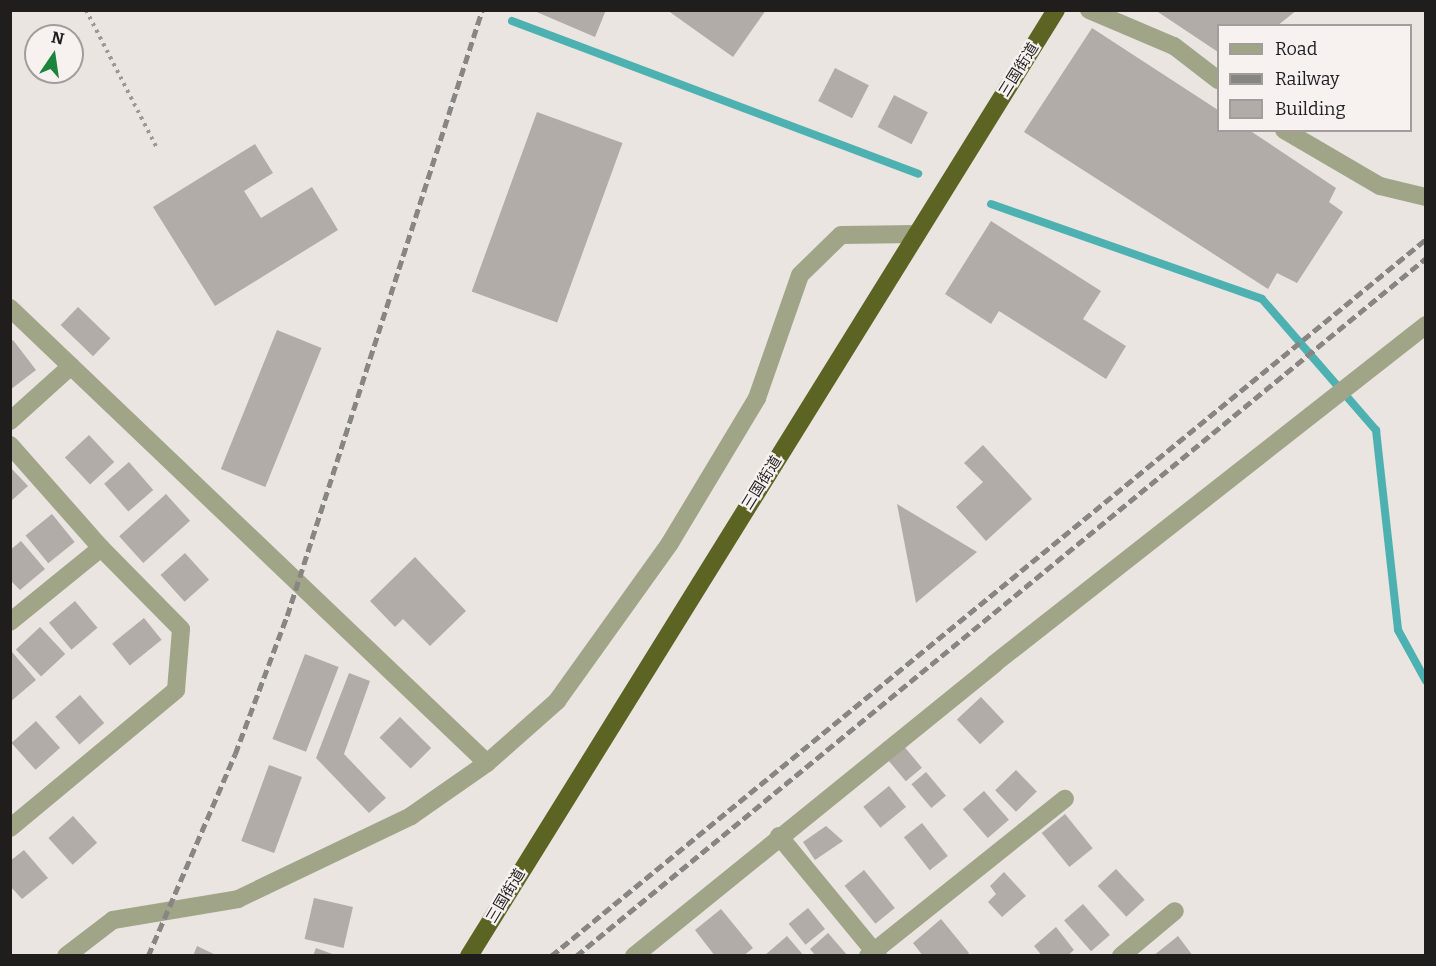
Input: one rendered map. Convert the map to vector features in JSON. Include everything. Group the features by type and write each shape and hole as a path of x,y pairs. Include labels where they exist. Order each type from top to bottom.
{"highway":[{"name":"三国街道","path":"469,956 1056,10"}],"street":[{"path":"1089,10 1174,46 1217,80"},
{"path":"1287,132 1380,186 1425,197"},
{"path":"66,956 114,920 238,899 411,816 487,764 557,701 670,543 757,398 800,275 841,235 917,234"},
{"path":"10,308 487,764"},
{"path":"634,956 779,836 1425,325"},
{"path":"10,421 71,366"},
{"path":"10,445 101,548 182,629 176,690 10,828"},
{"path":"10,622 101,548"},
{"path":"779,836 873,954 1065,799"},
{"path":"1121,956 1175,911"}],"path":[{"path":"86,10 157,148"}],"building":[{"path":"532,10 606,10 595,37"},
{"path":"667,10 766,10 733,57"},
{"path":"1155,10 1297,10 1280,24 1217,24 1217,51"},
{"path":"1092,28 1217,109 1217,132 1252,132 1336,188 1329,202 1343,212 1297,283 1277,273 1268,289 1024,132"},
{"path":"835,68 869,85 852,118 818,101"},
{"path":"894,95 928,112 912,144 878,127"},
{"path":"537,112 623,143 557,323 472,291"},
{"path":"255,144 273,173 244,191 261,218 312,187 338,230 215,306 153,207"},
{"path":"991,221 1101,291 1083,319 1126,346 1106,379 999,311 991,324 945,294"},
{"path":"78,307 110,338 93,356 61,325"},
{"path":"277,330 322,348 265,487 221,469"},
{"path":"13,340 36,370 10,390 10,342"},
{"path":"89,435 114,462 90,485 65,458"},
{"path":"983,445 1032,499 986,541 956,507 983,482 964,463"},
{"path":"129,462 153,490 128,512 104,484"},
{"path":"10,467 28,486 10,502"},
{"path":"166,494 190,521 143,563 119,536"},
{"path":"897,504 977,552 916,603"},
{"path":"52,514 75,542 48,563 26,535"},
{"path":"21,541 45,569 20,590 10,580 10,550"},
{"path":"185,553 209,580 185,602 160,575"},
{"path":"415,557 466,611 430,646 403,619 395,627 370,601"},
{"path":"75,601 97,628 71,650 49,623"},
{"path":"144,618 162,640 130,666 112,644"},
{"path":"40,627 65,654 41,677 16,650"},
{"path":"12,652 36,680 10,702 10,654"},
{"path":"305,654 339,667 306,752 272,739"},
{"path":"349,673 370,681 344,754 386,798 369,813 316,758"},
{"path":"80,695 104,723 79,745 55,717"},
{"path":"981,697 1004,722 980,744 957,720"},
{"path":"400,717 431,748 411,769 379,738"},
{"path":"36,721 60,748 36,770 11,743"},
{"path":"902,744 922,768 906,781 886,757"},
{"path":"269,765 302,777 274,853 241,841"},
{"path":"1016,770 1037,792 1016,812 995,790"},
{"path":"926,772 946,796 931,808 911,784"},
{"path":"889,786 906,807 880,828 863,807"},
{"path":"984,791 1009,820 988,838 963,809"},
{"path":"1065,814 1093,848 1069,867 1042,833"},
{"path":"73,816 97,843 73,865 48,838"},
{"path":"922,823 948,856 930,870 904,837"},
{"path":"826,826 843,841 815,860 803,842"},
{"path":"24,850 48,878 22,899 10,886 10,861"},
{"path":"1116,869 1145,900 1126,917 1098,886"},
{"path":"864,870 895,908 875,924 845,886"},
{"path":"1004,872 1026,896 1002,917 988,902 996,894 990,886"},
{"path":"314,898 353,907 344,948 305,939"},
{"path":"1083,904 1110,935 1091,951 1064,920"},
{"path":"808,908 825,929 806,945 789,924"},
{"path":"721,909 753,948 743,956 715,956 695,930"},
{"path":"941,919 969,953 966,956 923,956 913,943"},
{"path":"1056,927 1074,950 1067,956 1042,956 1034,946"},
{"path":"828,933 848,956 816,956 810,949"},
{"path":"787,936 804,956 764,956"},
{"path":"1178,936 1193,956 1153,956"},
{"path":"197,946 218,956 193,956"},
{"path":"316,948 335,955 335,956 313,956"}],"waterway":[{"path":"512,21 918,174"},
{"path":"991,204 1262,299 1376,430 1398,630 1426,681"}],"railway":[{"path":"148,956 235,754 287,616 482,10"},
{"path":"551,956 1426,239"},
{"path":"576,956 1426,258"}]}
